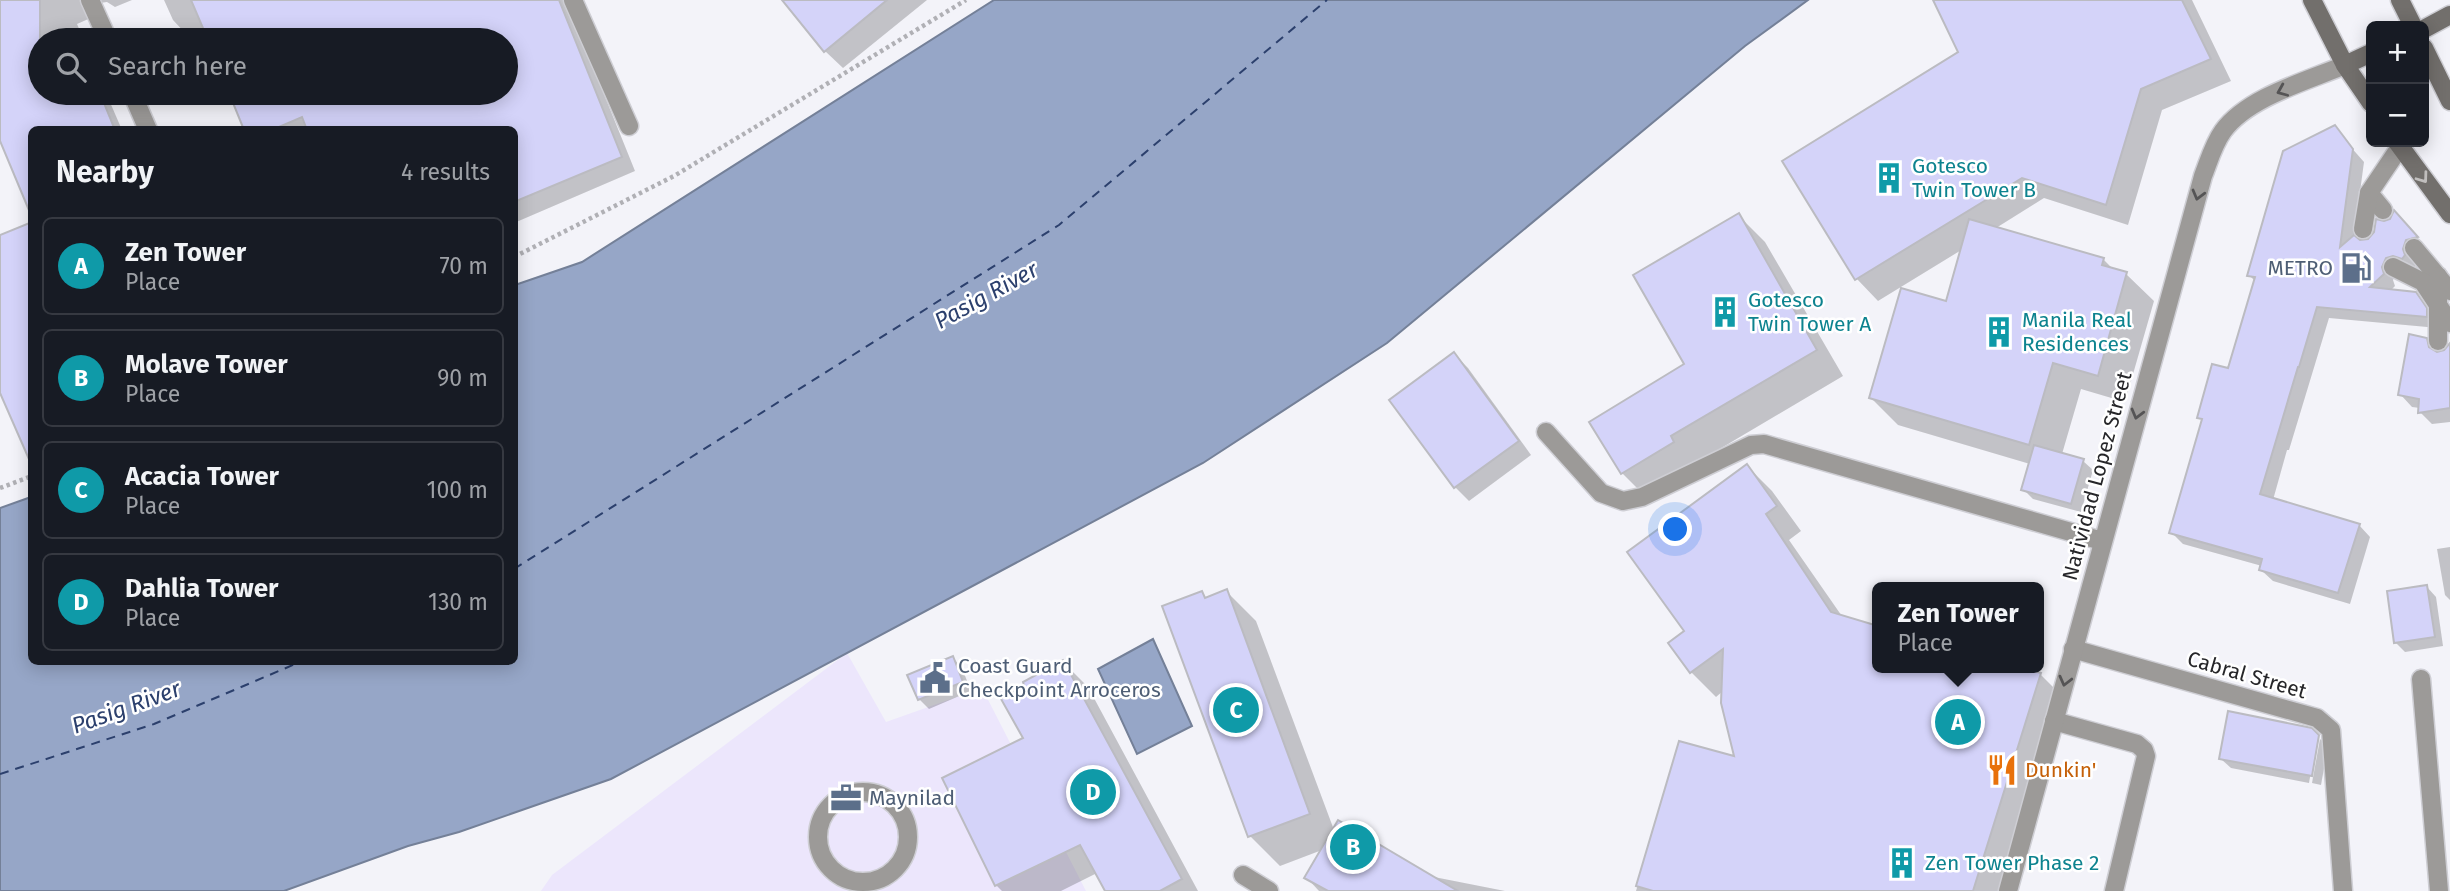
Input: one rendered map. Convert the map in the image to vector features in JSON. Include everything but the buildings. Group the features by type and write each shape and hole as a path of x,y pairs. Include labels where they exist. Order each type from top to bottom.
{"main road":[{"path":"2312,0 2345,65 2366,96"},
{"path":"2400,0 2410,21"},
{"path":"2429,26 2450,15"},
{"path":"2345,65 2366,55"},
{"path":"2429,58 2450,101"},
{"path":"2401,147 2450,214"}],"street":[{"path":"90,0 103,28"},
{"path":"573,0 629,126"},
{"name":"Natividad Lopez Street","path":"2008,891 2102,541 2212,151 2223,131 2239,115 2263,99 2345,65"},
{"path":"137,105 146,126"},
{"path":"2362,229 2369,193 2397,147"},
{"path":"2369,193 2383,210"},
{"path":"2414,248 2450,291"},
{"path":"2393,267 2437,274"},
{"path":"2437,274 2438,341"},
{"path":"2437,306 2450,323"},
{"path":"1546,432 1601,493 1623,500 1642,497 1751,444 1763,444 2102,541"},
{"name":"Cabral Street","path":"2073,649 2317,718 2331,730 2343,891"},
{"path":"2421,678 2439,891"},
{"path":"2054,721 2137,744 2144,750 2146,756 2115,891"},
{"path":"856,791 874,792 890,799 902,813 908,830 908,848 900,864 871,887 835,874 824,861 817,844 818,826 826,810 839,797 856,791"},
{"path":"1243,875 1269,891"}],"path":[{"path":"518,255 674,176 966,0"},
{"path":"0,488 28,478"}],"shaded area":[{"name":"Maynilad","path":"847,653 886,722 982,688 1086,891 541,891 552,875"}],"water":[{"name":"Pasig River","path":"994,0 1808,0 1745,46 1387,343 1203,463 611,779 459,832 408,846 284,891 0,891 0,508 28,498 28,665 518,665 518,284 582,262"},
{"path":"1153,639 1192,726 1137,754 1098,669"}],"ferry route":[{"path":"518,566 1059,225 1327,0"},
{"path":"0,774 154,724 293,665"}],"place":[{"name":"Gotesco Twin Tower B","path":"1889,178"},
{"name":"METRO","path":"2356,268"},
{"name":"Gotesco Twin Tower A","path":"1725,312"},
{"name":"Manila Real Residences","path":"1999,332"},
{"name":"Coast Guard Checkpoint Arroceros","path":"935,678"},
{"name":"Acacia Tower","path":"1236,710"},
{"name":"Zen Tower","path":"1958,722"},
{"name":"Dunkin'","path":"2002,770"},
{"name":"Dahlia Tower","path":"1093,792"},
{"name":"Maynilad","path":"846,798"},
{"name":"Molave Tower","path":"1353,847"},
{"name":"Zen Tower Phase 2","path":"1902,863"}]}
